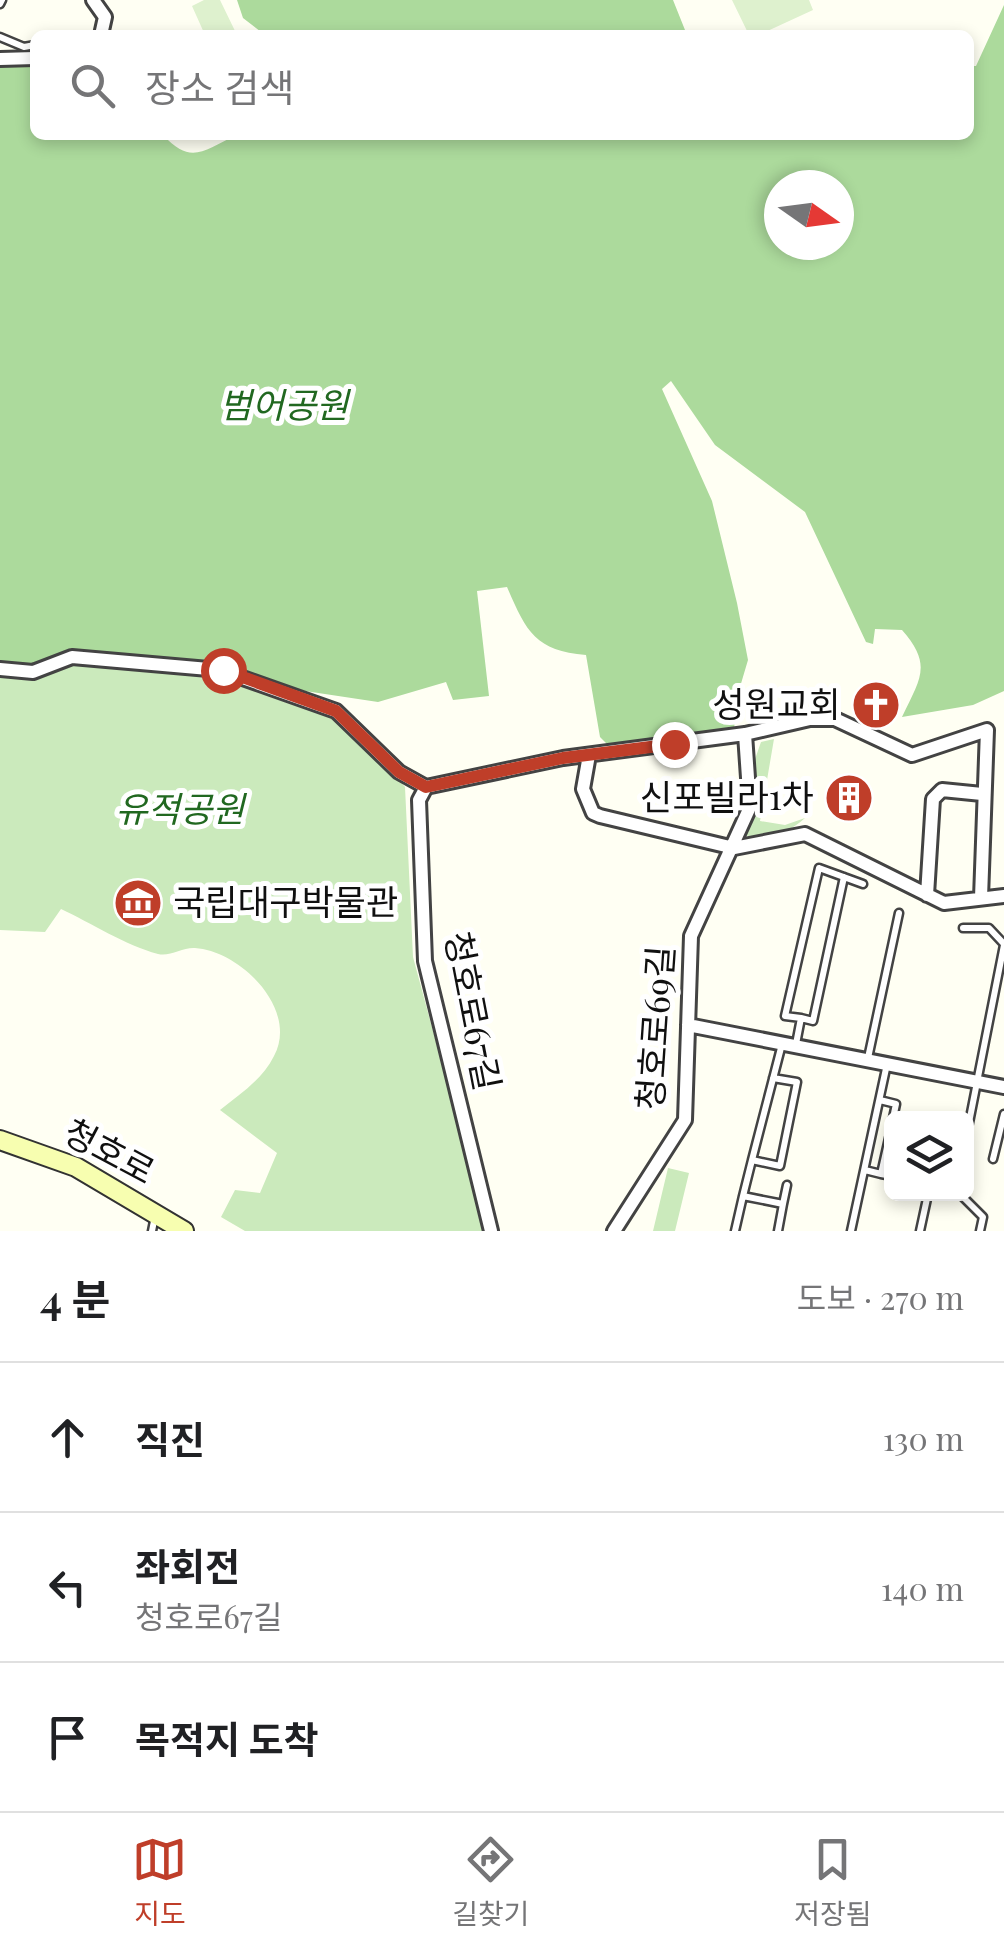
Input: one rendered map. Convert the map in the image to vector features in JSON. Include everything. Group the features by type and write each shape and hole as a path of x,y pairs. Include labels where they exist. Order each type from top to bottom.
{"main road":[{"name":"청호로","path":"0,1140 76,1167 154,1223 184,1231"}],"street":[{"path":"93,0 106,16 102,30"},
{"path":"0,59 30,58"},
{"path":"0,669 33,672 72,657 220,670 336,711 399,772 426,787 589,755 745,734 810,719 835,719 912,755 987,730 981,898"},
{"name":"청호로69길","path":"614,1231 685,1120 691,936 750,807 745,734"},
{"path":"589,755 583,789 593,813 734,848 805,834 944,903 1004,896"},
{"name":"청호로67길","path":"426,787 418,800 424,961 491,1231"},
{"path":"927,894 933,799 942,790 982,794"},
{"path":"688,1025 1004,1087"}],"lane":[{"path":"0,37 30,46"},
{"path":"844,877 813,1021 785,1016 810,890 819,868 844,877 863,884"},
{"path":"867,1059 899,912"},
{"path":"963,928 989,928 1004,945 971,1111"},
{"path":"735,1231 773,1078 800,1018"},
{"path":"851,1231 888,1063"},
{"path":"752,1160 780,1166 797,1082 773,1078"},
{"path":"880,1100 896,1104 894,1111"},
{"path":"993,1159 1004,1114"},
{"path":"880,1174 884,1157"},
{"path":"864,1170 884,1175"},
{"path":"778,1231 787,1185"},
{"path":"743,1196 783,1204"},
{"path":"920,1231 926,1201"},
{"path":"967,1201 983,1217 980,1231"}],"green space":[{"path":"204,0 220,0 235,30 203,30 192,6"},
{"path":"237,0 673,0 685,30 259,30 243,18"},
{"path":"732,0 809,0 813,10 770,30 747,30"},
{"name":"범어공원","path":"1004,5 1004,691 973,705 902,717 920,672 912,642 902,630 875,629 873,644 866,642 805,512 715,445 671,381 662,389 712,501 748,660 737,697 734,730 610,747 600,737 586,655 555,649 534,636 507,587 477,591 489,696 453,700 446,682 378,702 305,691 220,665 72,654 39,668 0,664 0,66 30,65 30,140 168,140 190,153 227,140 974,140 974,66"},
{"name":"유적공원","path":"73,662 220,674 300,700 354,729 405,787 413,957 487,1231 245,1231 221,1217 235,1190 260,1193 277,1153 220,1110 269,1065 280,1038 279,1020 261,986 247,971 213,952 190,948 158,954 61,909 45,932 0,930 0,674 38,677"},
{"path":"774,739 760,821 785,825 805,818 777,835 745,835 756,810 754,762 761,742"},
{"path":"668,1168 689,1173 675,1231 653,1231"}],"place":[{"name":"성원교회","path":"876,705"},
{"name":"신포빌라1차","path":"849,798"},
{"name":"국립대구박물관","path":"138,903"}],"route":[{"path":"223,670 336,711 399,772 426,787 563,758 674,744"}]}
